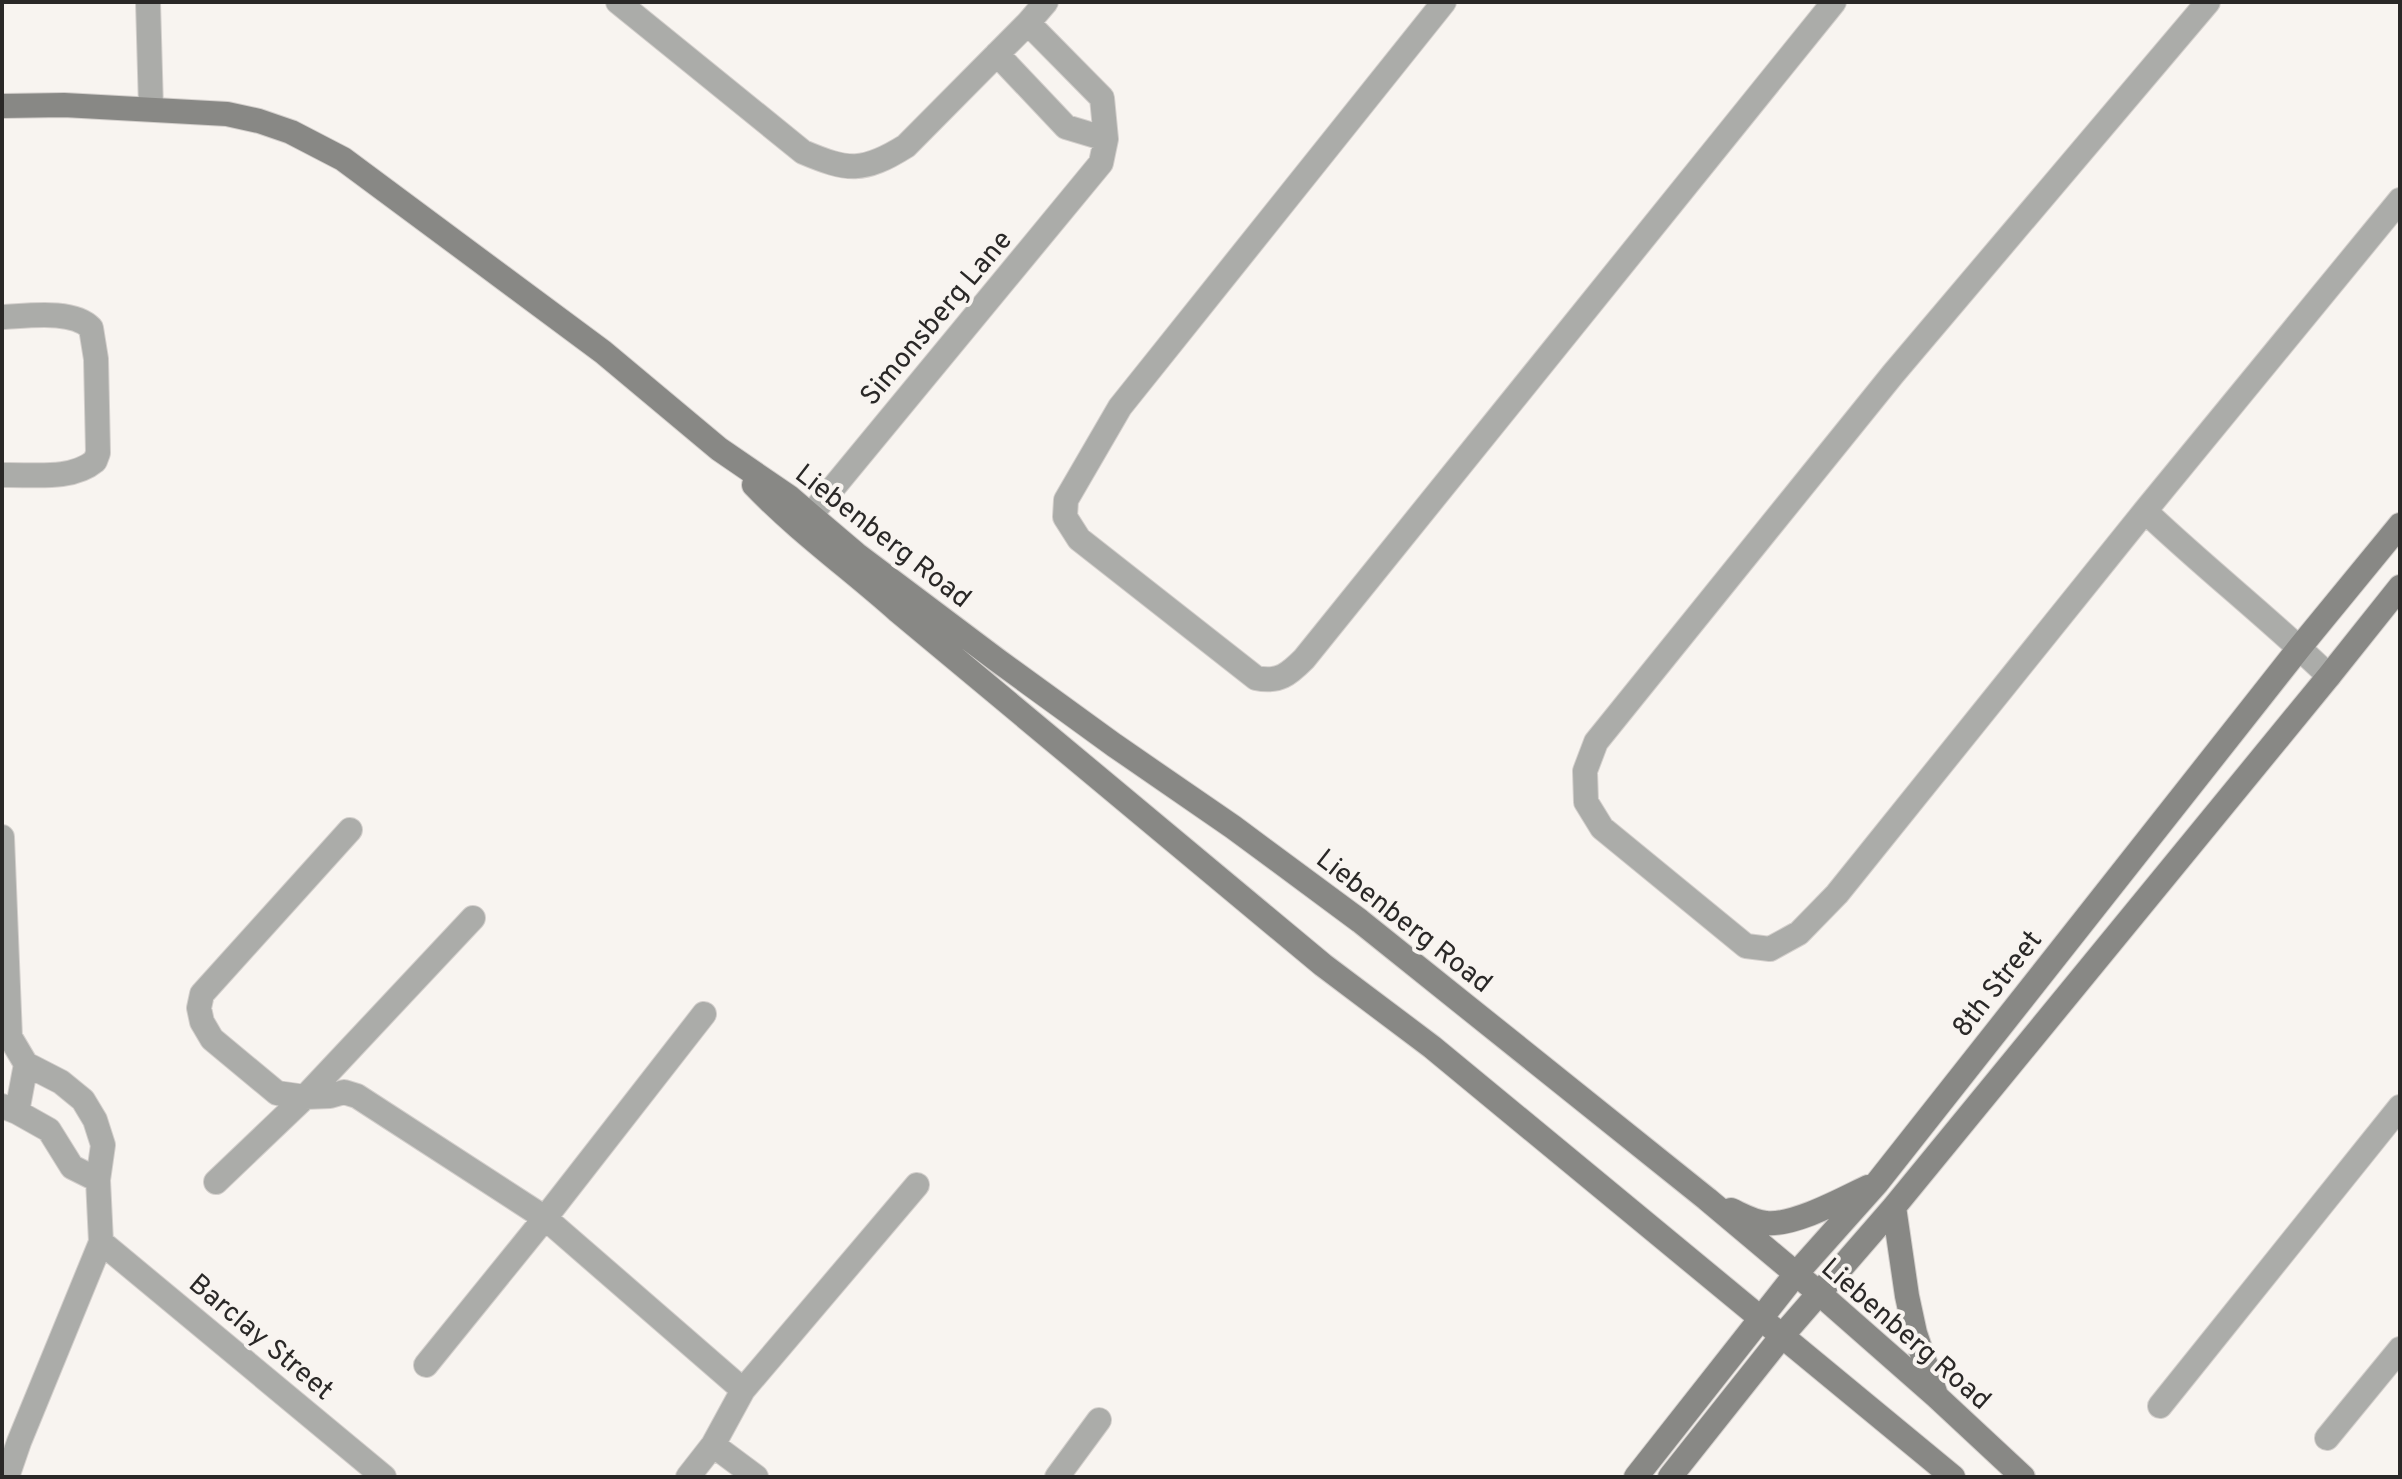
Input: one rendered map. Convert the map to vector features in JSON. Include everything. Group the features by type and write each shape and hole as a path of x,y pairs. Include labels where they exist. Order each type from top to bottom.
{"street":[{"path":"148,2 151,108"},
{"path":"618,2 645,11 803,152 831,164 852,168 889,157 906,146 1046,2"},
{"path":"1444,2 1120,407 1066,500 1065,517 1079,539 1256,678 1268,680 1289,675 1304,659 1834,2"},
{"path":"2208,2 1893,374 1596,742 1585,771 1586,802 1602,828 1746,946 1770,949 1799,933 1837,894 2400,200"},
{"name":"Simonsberg Lane","path":"805,522 1101,163 1106,139 1102,98 1028,23"},
{"path":"997,54 1066,127 1106,139"},
{"name":"Liebenberg Road","path":"2,106 151,108 227,114 291,132 343,159 603,352 719,449 789,497 805,522 1323,965 1432,1047 1953,1477"},
{"path":"2,317 53,316 81,320 91,328 96,359 98,453 95,461 66,474 2,475"},
{"path":"2145,511 2329,676"},
{"name":"Liebenberg Road","path":"805,522 856,554 997,660 1360,921 1707,1199 1936,1396 2023,1477"},
{"name":"8th Street","path":"1636,1477 1795,1275 1877,1183 2400,525"},
{"path":"1670,1477 1782,1336 1894,1207 2400,587"},
{"path":"350,830 202,994 199,1008 202,1022 212,1039 277,1093 305,1097 344,1092 357,1096 545,1218 743,1390"},
{"path":"2,837 10,1037 26,1064 61,1082 83,1100 95,1120 103,1145 98,1180 101,1242 11,1442 7,1477"},
{"path":"216,1182 305,1097 473,918"},
{"path":"426,1365 704,1014"},
{"path":"26,1064 10,1109 49,1130 72,1167 98,1180"},
{"path":"2160,1406 2400,1107"},
{"path":"1707,1199 1752,1220 1770,1224 1816,1211 1877,1183"},
{"path":"688,1477 713,1445 743,1390 917,1185"},
{"path":"1894,1207 1915,1333 1936,1396"},
{"name":"Barclay Street","path":"101,1242 384,1477"},
{"path":"2327,1438 2400,1349"},
{"path":"1057,1477 1099,1420"},
{"path":"713,1445 756,1477"}]}
